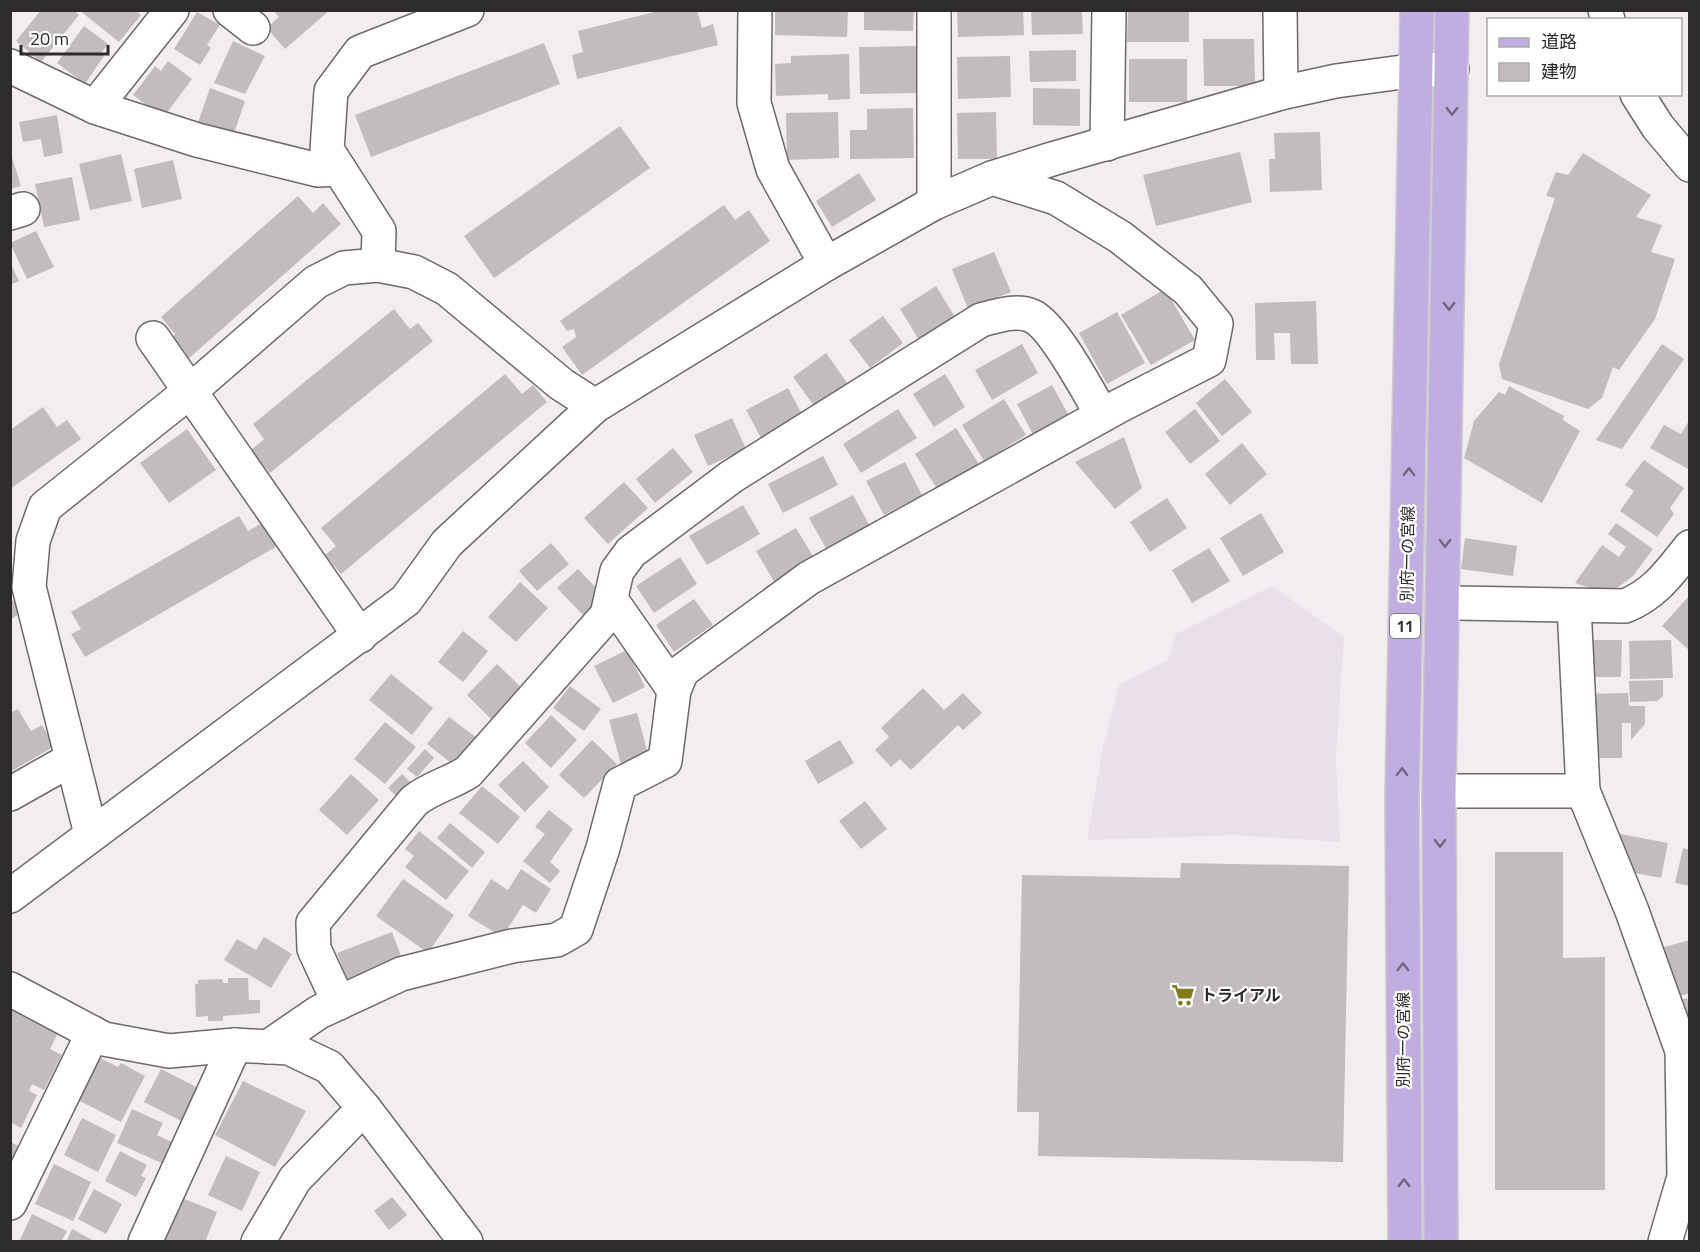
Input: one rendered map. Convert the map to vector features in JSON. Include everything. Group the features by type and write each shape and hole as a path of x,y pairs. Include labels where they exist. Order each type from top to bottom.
{"main road":[{"name":"別府一の宮線","path":"1405,1242 1402,799 1418,70 1417,10"},
{"name":"11","path":"1441,1242 1439,791 1452,10"}],"street":[{"path":"95,107 172,10"},
{"path":"378,265 379,231 327,150 331,91 360,52 467,10"},
{"path":"755,10 754,103 773,169 826,264"},
{"path":"934,10 934,203"},
{"path":"1107,144 1109,10"},
{"path":"1280,10 1281,93"},
{"path":"10,66 95,107 197,140 318,170 339,169"},
{"path":"10,897 91,834 406,600 447,543 595,406 826,264 934,203 992,178 1281,93 1336,81 1418,70 1452,69"},
{"path":"1638,96 1658,127 1689,165"},
{"path":"268,1047 319,1012 401,974 512,946 557,940 576,929 603,848 620,784 665,761 674,690 682,671 809,578 1102,415 1209,360 1216,324 1188,290 1120,237 1056,198 992,178"},
{"path":"91,834 29,586 33,541 45,507 189,392 316,282 344,268 378,265 414,272 447,289 561,384 595,406"},
{"path":"339,1003 314,949 313,923 414,801 430,789 450,783 468,772 607,615 617,571 632,552 650,538 730,477 981,320 1011,312 1032,316 1053,336 1102,415"},
{"path":"153,338 360,636"},
{"path":"1444,598 1457,603 1625,606 1644,598 1662,583 1689,547"},
{"path":"612,601 674,690"},
{"path":"1574,606 1583,791 1686,1050 1687,1176 1665,1242"},
{"path":"10,794 72,759"},
{"path":"1439,791 1583,791"},
{"path":"10,989 104,1039 169,1051 235,1045 289,1048 329,1067 364,1108 466,1242"},
{"path":"10,1203 93,1032"},
{"path":"145,1242 235,1045"},
{"path":"258,1242 295,1179 364,1108"}],"shaded area":[{"path":"1272,586 1344,637 1336,759 1340,842 1237,835 1087,840 1103,746 1119,685 1168,660 1176,634"}],"building":[{"path":"41,10 74,10 79,15 41,62 16,41"},
{"path":"79,10 135,10 141,15 119,42"},
{"path":"273,10 330,10 285,49 267,28 279,17"},
{"path":"662,10 697,10 702,28 713,24 718,45 577,79 572,55 583,52 578,31"},
{"path":"775,10 848,10 847,37 775,35"},
{"path":"864,10 914,10 913,31 864,30"},
{"path":"957,10 1023,10 1024,35 958,37"},
{"path":"1031,10 1082,10 1083,34 1032,35"},
{"path":"1128,10 1189,10 1189,42 1127,42"},
{"path":"197,12 220,25 207,45 211,48 200,65 174,49"},
{"path":"84,26 108,44 101,53 104,56 85,84 57,63"},
{"path":"1203,39 1254,39 1255,86 1204,86"},
{"path":"233,41 265,56 245,94 214,83"},
{"path":"544,43 560,84 371,157 355,115"},
{"path":"919,46 919,93 860,94 859,47"},
{"path":"1076,50 1076,81 1030,82 1029,51"},
{"path":"849,54 850,99 828,100 828,94 776,96 775,64 791,63 791,56"},
{"path":"1010,56 1011,97 958,99 957,57"},
{"path":"1129,59 1187,59 1187,102 1129,102"},
{"path":"168,61 192,79 163,118 133,95 155,66 161,71"},
{"path":"210,88 245,101 231,142 195,131"},
{"path":"1033,88 1080,89 1080,126 1033,125"},
{"path":"913,108 914,158 850,159 850,130 867,130 867,109"},
{"path":"838,112 839,158 787,160 786,113"},
{"path":"996,112 997,159 958,159 957,113"},
{"path":"57,115 63,153 44,157 41,139 23,142 19,122"},
{"path":"620,126 650,168 494,278 464,236"},
{"path":"1320,132 1322,190 1270,192 1269,159 1275,159 1274,133"},
{"path":"10,151 21,186 10,189"},
{"path":"1240,152 1252,202 1156,226 1143,175"},
{"path":"1583,153 1651,195 1636,217 1662,225 1651,252 1675,259 1655,319 1619,370 1613,367 1602,398 1588,409 1502,379 1499,364 1555,198 1546,196 1556,172 1568,175"},
{"path":"121,154 132,201 90,210 79,164"},
{"path":"173,160 182,199 142,208 134,169"},
{"path":"859,173 876,200 832,227 816,201"},
{"path":"72,177 80,220 44,227 35,184"},
{"path":"298,196 313,213 323,203 341,224 187,360 170,342 175,334 161,317"},
{"path":"724,205 735,220 749,210 770,241 582,375 562,347 576,337 574,329 567,331 560,321"},
{"path":"36,231 54,267 27,279 10,243"},
{"path":"994,252 1011,292 968,309 952,269"},
{"path":"10,262 19,281 10,285"},
{"path":"936,286 955,317 919,340 900,309"},
{"path":"1165,289 1195,340 1151,365 1121,315"},
{"path":"1316,301 1318,364 1291,364 1290,333 1274,333 1275,360 1256,360 1255,303"},
{"path":"394,309 410,329 418,323 433,341 270,473 251,450 264,439 253,424"},
{"path":"1117,312 1145,363 1107,384 1079,333"},
{"path":"883,316 903,343 870,368 849,340"},
{"path":"1022,344 1038,373 992,400 975,370"},
{"path":"1662,344 1684,359 1622,449 1596,440"},
{"path":"826,353 848,384 815,407 793,377"},
{"path":"505,374 522,394 533,385 547,402 341,574 325,555 336,546 321,528"},
{"path":"945,374 965,407 934,427 913,394"},
{"path":"1225,379 1252,412 1222,436 1196,403"},
{"path":"1052,385 1073,423 1037,442 1017,404"},
{"path":"1509,386 1564,416 1563,420 1580,431 1542,503 1464,458 1474,421 1499,392 1505,395"},
{"path":"788,388 803,416 761,438 746,410"},
{"path":"1004,399 1026,435 984,461 962,425"},
{"path":"43,407 57,427 67,420 81,439 10,489 10,430"},
{"path":"898,409 917,438 861,473 843,444"},
{"path":"1195,409 1220,441 1190,464 1165,432"},
{"path":"732,418 746,449 708,466 694,435"},
{"path":"1690,419 1690,470 1650,448 1664,425 1681,434"},
{"path":"956,428 982,469 941,495 915,454"},
{"path":"187,429 216,470 169,503 140,463"},
{"path":"1124,437 1142,488 1115,509 1075,462"},
{"path":"1242,443 1267,474 1230,505 1205,474"},
{"path":"673,448 693,472 655,503 636,479"},
{"path":"823,456 838,485 783,513 768,484"},
{"path":"1644,460 1684,488 1670,508 1674,514 1657,537 1620,511 1634,491 1625,485"},
{"path":"905,462 922,495 884,515 866,481"},
{"path":"624,482 648,508 608,544 584,518"},
{"path":"853,495 871,528 828,552 809,518"},
{"path":"1167,498 1187,528 1150,552 1130,522"},
{"path":"743,505 760,534 707,565 689,536"},
{"path":"1261,513 1284,552 1243,576 1220,538"},
{"path":"239,516 248,531 266,521 279,545 85,657 71,634 81,629 71,612"},
{"path":"1616,523 1653,549 1633,576 1609,594 1575,583 1602,545 1619,557 1626,547 1608,534"},
{"path":"796,528 816,561 776,585 756,551"},
{"path":"1465,538 1517,546 1513,576 1461,569"},
{"path":"551,543 569,564 537,591 519,571"},
{"path":"1209,548 1230,581 1192,603 1172,570"},
{"path":"680,557 697,584 654,613 636,586"},
{"path":"578,569 603,595 583,615 557,588"},
{"path":"520,582 548,608 516,642 488,617"},
{"path":"1690,595 1690,651 1662,626"},
{"path":"10,597 22,612 10,620"},
{"path":"694,599 713,625 674,652 656,625"},
{"path":"463,631 488,651 463,682 438,662"},
{"path":"1579,640 1622,640 1621,677 1579,677"},
{"path":"1671,640 1673,678 1630,679 1629,641"},
{"path":"627,650 645,687 613,703 594,666"},
{"path":"497,664 523,689 493,721 467,695"},
{"path":"391,674 433,708 412,735 369,700"},
{"path":"1663,680 1663,696 1657,701 1630,702 1629,681"},
{"path":"570,686 601,709 584,731 553,708"},
{"path":"923,688 944,710 963,693 982,713 963,730 958,725 911,770 900,759 891,767 875,750 889,737 881,728"},
{"path":"1628,693 1629,706 1645,706 1645,724 1631,740 1631,723 1622,723 1622,758 1580,758 1578,694"},
{"path":"18,709 31,731 42,725 55,746 10,772 10,713"},
{"path":"637,713 650,761 622,768 609,720"},
{"path":"551,715 577,740 551,768 525,743"},
{"path":"449,717 481,741 459,769 427,744"},
{"path":"385,722 416,747 385,784 354,759"},
{"path":"592,740 617,764 584,798 559,775"},
{"path":"840,740 854,763 818,784 805,761"},
{"path":"425,749 434,758 417,777 407,769"},
{"path":"523,761 549,787 525,812 498,785"},
{"path":"351,774 379,800 347,835 319,810"},
{"path":"402,774 414,786 400,800 388,788"},
{"path":"482,786 520,817 498,844 459,813"},
{"path":"865,801 887,829 861,849 839,821"},
{"path":"549,810 573,829 550,862 560,871 550,883 523,861 545,834 535,827"},
{"path":"450,823 485,852 472,868 437,838"},
{"path":"419,831 469,871 446,900 405,867 414,856 405,849"},
{"path":"1620,834 1668,843 1661,878 1613,869"},
{"path":"1683,848 1690,850 1690,886 1675,883"},
{"path":"1495,852 1563,852 1563,958 1605,957 1605,1190 1495,1190"},
{"name":"トライアル","path":"1181,863 1349,866 1343,1162 1038,1156 1039,1112 1017,1112 1022,875 1180,878"},
{"path":"521,869 551,889 536,913 523,905 502,937 468,916 491,879 508,890"},
{"path":"403,879 454,915 428,953 376,916"},
{"path":"392,932 404,964 349,985 337,953"},
{"path":"264,937 292,954 271,988 224,960 237,939 256,950"},
{"path":"1690,940 1690,993 1667,1000 1672,977 1664,947"},
{"path":"228,978 248,978 249,1000 260,1000 260,1013 223,1016 223,1021 208,1021 208,1016 196,1017 195,984 198,984 198,980 222,979 223,983 228,983"},
{"path":"1687,998 1690,1008 1690,1024 1667,1004"},
{"path":"10,1007 59,1031 50,1049 62,1055 44,1090 32,1084 29,1091 37,1095 21,1128 10,1122"},
{"path":"100,1058 118,1067 121,1063 145,1076 121,1122 78,1100"},
{"path":"161,1069 204,1091 187,1124 144,1102"},
{"path":"243,1081 306,1111 275,1167 215,1135"},
{"path":"132,1109 163,1123 157,1135 178,1145 168,1166 117,1143"},
{"path":"82,1118 116,1135 98,1172 64,1155"},
{"path":"10,1142 21,1147 10,1168"},
{"path":"120,1151 147,1165 141,1176 146,1178 136,1197 105,1181"},
{"path":"226,1156 260,1172 242,1211 208,1195"},
{"path":"54,1164 91,1182 73,1221 35,1204"},
{"path":"94,1189 122,1204 106,1234 78,1219"},
{"path":"392,1197 407,1215 389,1230 374,1211"},
{"path":"182,1198 217,1212 205,1242 165,1242"},
{"path":"32,1214 67,1231 61,1242 19,1242"},
{"path":"72,1229 96,1242 66,1242"}],"place":[{"name":"トライアル","path":"1183,995"}]}
